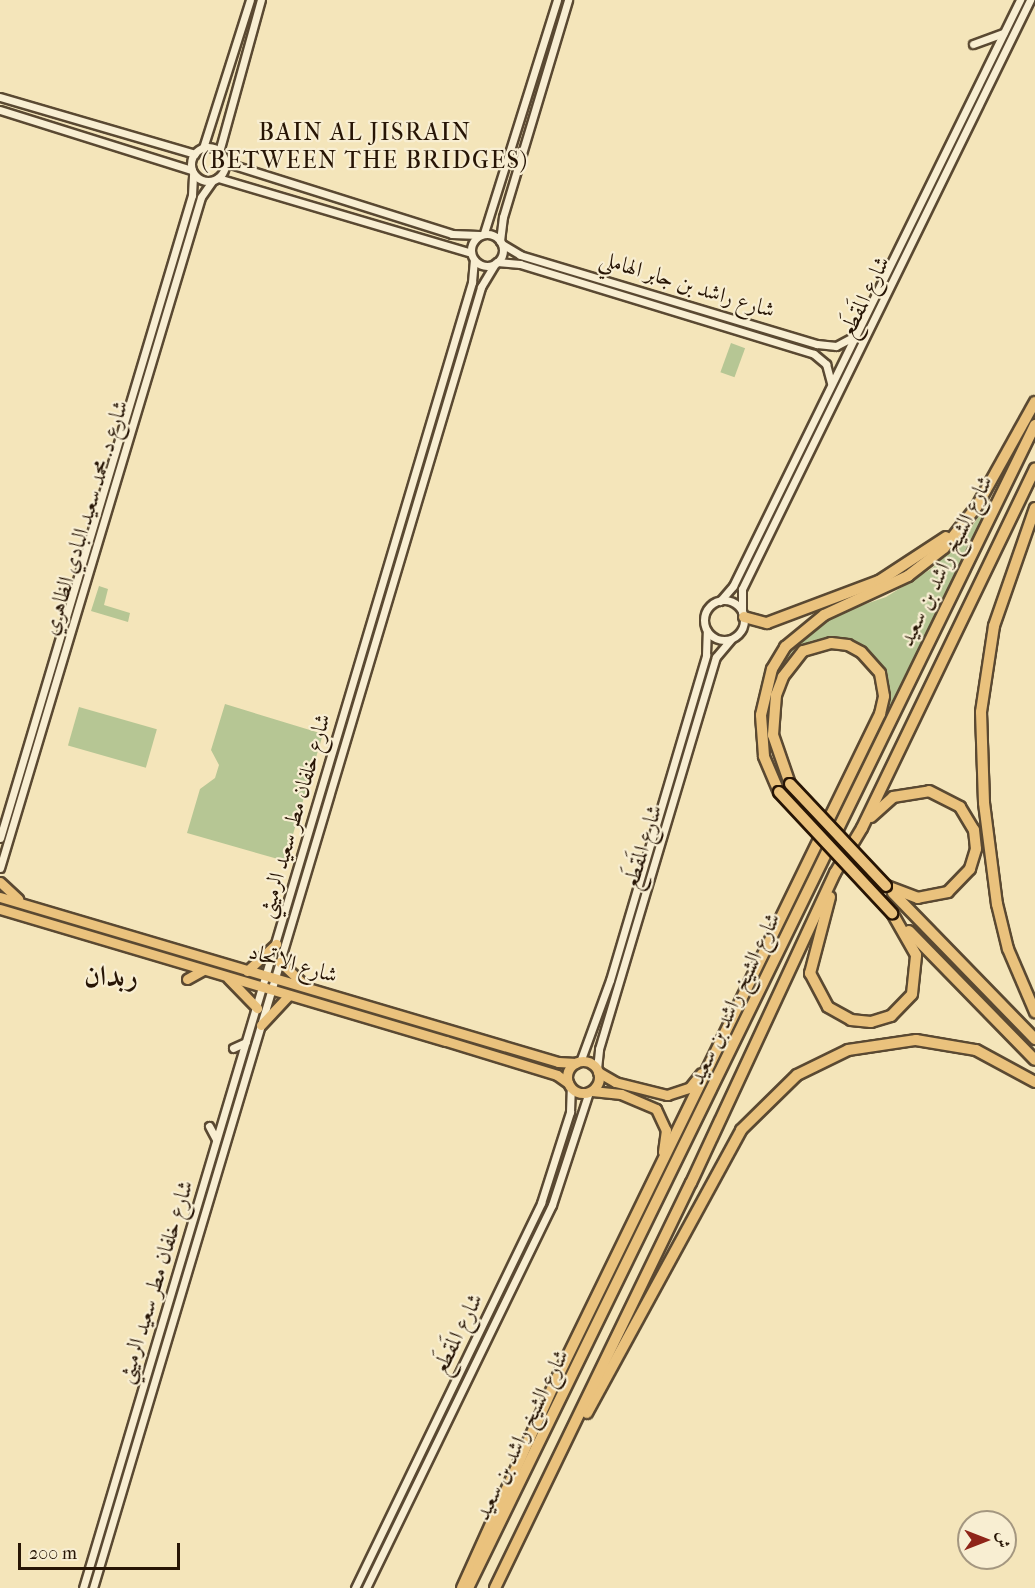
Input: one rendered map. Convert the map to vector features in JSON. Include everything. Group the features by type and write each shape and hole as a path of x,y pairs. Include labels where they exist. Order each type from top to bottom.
{"highway":[{"path":"1035,402 971,514 923,566 824,615 785,647 772,669 761,715 764,756 780,792 892,913 1035,1060"},
{"name":"شارع الشيخ راشد بن سعيد","path":"468,1588 1035,425"},
{"name":"شارع الشيخ راشد بن سعيد","path":"495,1588 835,873 862,828 1035,468"},
{"path":"1035,508 994,626 981,712 984,803 997,904 1008,949 1035,1012"},
{"path":"743,615 767,623 886,578 921,557 971,514"},
{"path":"462,1588 651,1184 720,1044 880,714 884,696 880,674 872,661 848,645 831,643 803,651 783,677 776,695 773,735 790,784 886,886 1035,1039"},
{"path":"862,828 893,797 920,790 954,802 970,822 974,860 957,886 939,896 918,898 886,886"},
{"path":"835,873 810,973 819,997 838,1015 861,1022 881,1020 899,1010 912,994 916,955 892,913"},
{"path":"531,1513 704,1193 741,1130 772,1095 821,1061 848,1050 904,1040 976,1050 1035,1082"},
{"path":"500,1588 524,1529"}],"main road":[{"path":"0,882 22,902"},
{"name":"شارع الاتحاد","path":"0,897 558,1062 578,1062 598,1070"},
{"name":"شارع الاتحاد","path":"2,912 553,1074 570,1085 591,1092"},
{"path":"248,971 276,944"},
{"path":"280,962 312,990"},
{"path":"187,979 203,970"},
{"path":"226,976 257,1008"},
{"path":"261,1025 288,995"},
{"path":"651,1184 667,1138 659,1113 637,1099 591,1092 598,1070 648,1091 677,1094 696,1082 720,1044"},
{"path":"570,1085 569,1070 578,1062"}],"street":[{"path":"192,171 195,154 203,148 250,0"},
{"path":"261,0 219,152 224,162 432,228 482,234 557,0"},
{"path":"501,242 503,217 568,0"},
{"name":"شارع المَقطَع","path":"720,601 733,586 1020,0"},
{"name":"شارع المَقطَع","path":"743,615 742,590 1030,0"},
{"path":"973,44 1003,33"},
{"path":"0,97 195,154"},
{"path":"0,110 215,179 335,209 472,256"},
{"path":"203,148 219,152"},
{"path":"215,179 224,162"},
{"name":"شارع د. محمد سعيد البادي الظاهري","path":"0,868 27,765 192,195 192,171"},
{"name":"شارع د. محمد سعيد البادي الظاهري","path":"0,838 27,765 201,197 215,179"},
{"path":"908,252 902,250 917,208"},
{"path":"332,218 335,209"},
{"name":"شارع راشد بن جابر الهاملي","path":"482,234 501,242 520,255 817,344 846,343 858,330"},
{"name":"شارع خلفان مطر سعيد الرميثي","path":"93,1588 261,1025 276,944 472,282 472,256 482,234"},
{"name":"شارع خلفان مطر سعيد الرميثي","path":"270,978 280,962 481,287 496,263 501,242"},
{"name":"شارع راشد بن جابر الهاملي","path":"472,256 481,265 520,264 821,358 830,370 830,387"},
{"path":"892,283 899,263 894,257"},
{"path":"152,330 161,332"},
{"path":"760,338 815,349 817,344"},
{"path":"437,400 446,403"},
{"path":"720,601 730,601 743,615 742,628 731,639 720,640 707,631 707,610 720,601"},
{"name":"شارع المَقطَع","path":"578,1062 610,980 703,666 707,631"},
{"name":"شارع المَقطَع","path":"598,1070 598,1049 716,657 731,639"},
{"path":"305,844 314,846"},
{"name":"شارع خلفان مطر سعيد الرميثي","path":"83,1588 216,1139 257,1008 267,989"},
{"path":"233,1048 246,1042"},
{"name":"شارع المَقطَع","path":"356,1588 541,1203 570,1112 570,1085"},
{"name":"شارع المَقطَع","path":"366,1588 552,1204 591,1092"},
{"path":"209,1126 216,1139"},
{"path":"176,1278 184,1281"},
{"path":"132,1425 141,1428"},
{"path":"428,1437 432,1440 428,1460"}],"green space":[{"path":"731,343 745,348 734,377 720,372"},
{"path":"994,494 888,712 889,681 883,666 864,646 850,639 834,636 810,641 782,664 811,628 831,616 886,597 931,569 964,538"},
{"path":"99,586 108,589 104,605 130,613 128,622 91,611"},
{"path":"225,704 323,734 285,861 187,833 200,789 215,778 219,765 211,750"},
{"path":"79,707 157,729 146,768 68,745"}],"district":[{"name":"BAIN AL JISRAIN (BETWEEN THE BRIDGES)","path":"365,147"},
{"name":"ربدان","path":"111,976"}]}
